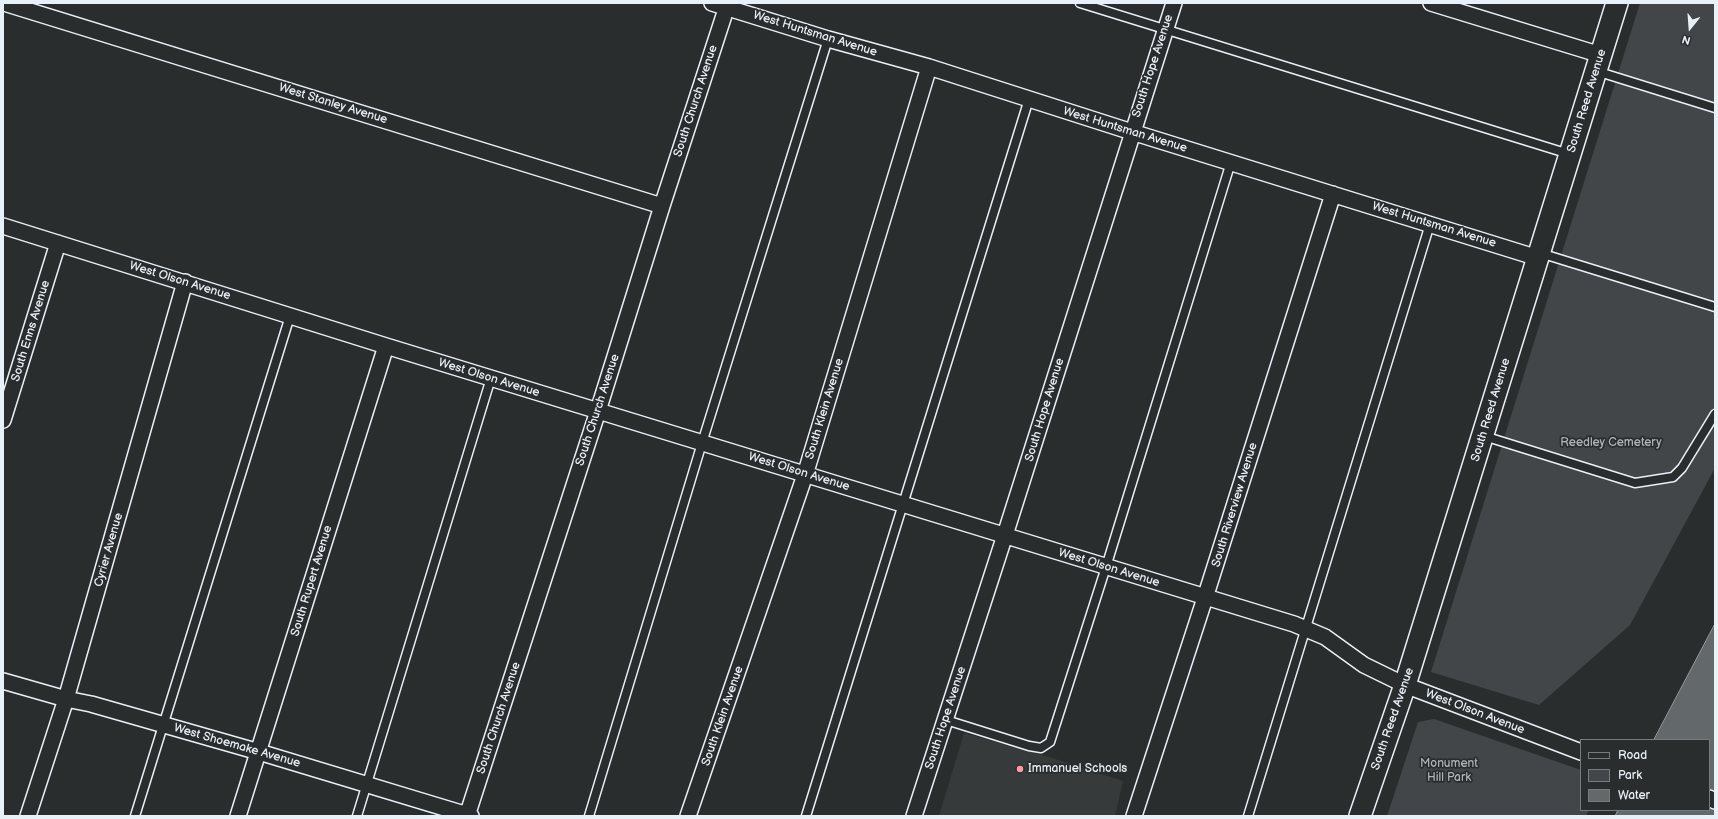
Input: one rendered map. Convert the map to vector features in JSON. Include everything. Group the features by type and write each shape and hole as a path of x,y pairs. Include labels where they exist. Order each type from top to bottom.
{"street":[{"name":"West Stanley Avenue","path":"4,3 662,206"},
{"name":"West Huntsman Avenue","path":"712,3 727,5 828,39 929,67 1132,132 1430,224 1538,255"},
{"name":"South Hope Avenue","path":"914,816 946,720 1174,3"},
{"path":"1431,3 1599,63"},
{"name":"South Reed Avenue","path":"1360,816 1405,685 1617,3"},
{"name":"South Church Avenue","path":"468,816 727,5"},
{"name":"South Klein Avenue","path":"688,816 805,474 929,67"},
{"name":"South Riverview Avenue","path":"1134,816 1206,598 1333,194"},
{"name":"West Olson Avenue","path":"3,226 386,346 1294,624 1325,637 1364,665 1405,685 1580,752"},
{"name":"South Enns Avenue","path":"3,420 58,243"},
{"name":"Cyrier Avenue","path":"28,816 66,699 185,282"},
{"name":"South Rupert Avenue","path":"238,816 386,346"},
{"name":"West Shoemake Avenue","path":"3,681 163,724 468,816"}],"lane":[{"path":"1080,3 1570,154"},
{"path":"589,816 702,443 828,39"},
{"path":"1599,63 1715,108"},
{"path":"806,816 1029,99"},
{"path":"946,720 1028,746 1041,748 1050,742 1106,567 1231,162"},
{"path":"1248,816 1430,224"},
{"path":"1538,255 1715,307"},
{"path":"135,816 290,316"},
{"path":"357,816 491,378"},
{"path":"1483,436 1635,484 1673,477 1682,468 1715,414"}],"shaded area":[{"name":"Immanuel Schools","path":"964,733 1049,757 1123,781 1115,816 939,816"}],"green space":[{"name":"Reedley Cemetery","path":"1640,3 1715,3 1715,468 1630,625 1539,705 1431,672"},
{"name":"Monument Hill Park","path":"1434,719 1580,770 1580,811 1588,811 1586,816 1387,816 1418,722"}],"water":[{"path":"1715,624 1715,816 1615,816 1618,811 1710,811 1710,739 1655,739"}],"place":[{"name":"Immanuel Schools","path":"1020,769"}]}
